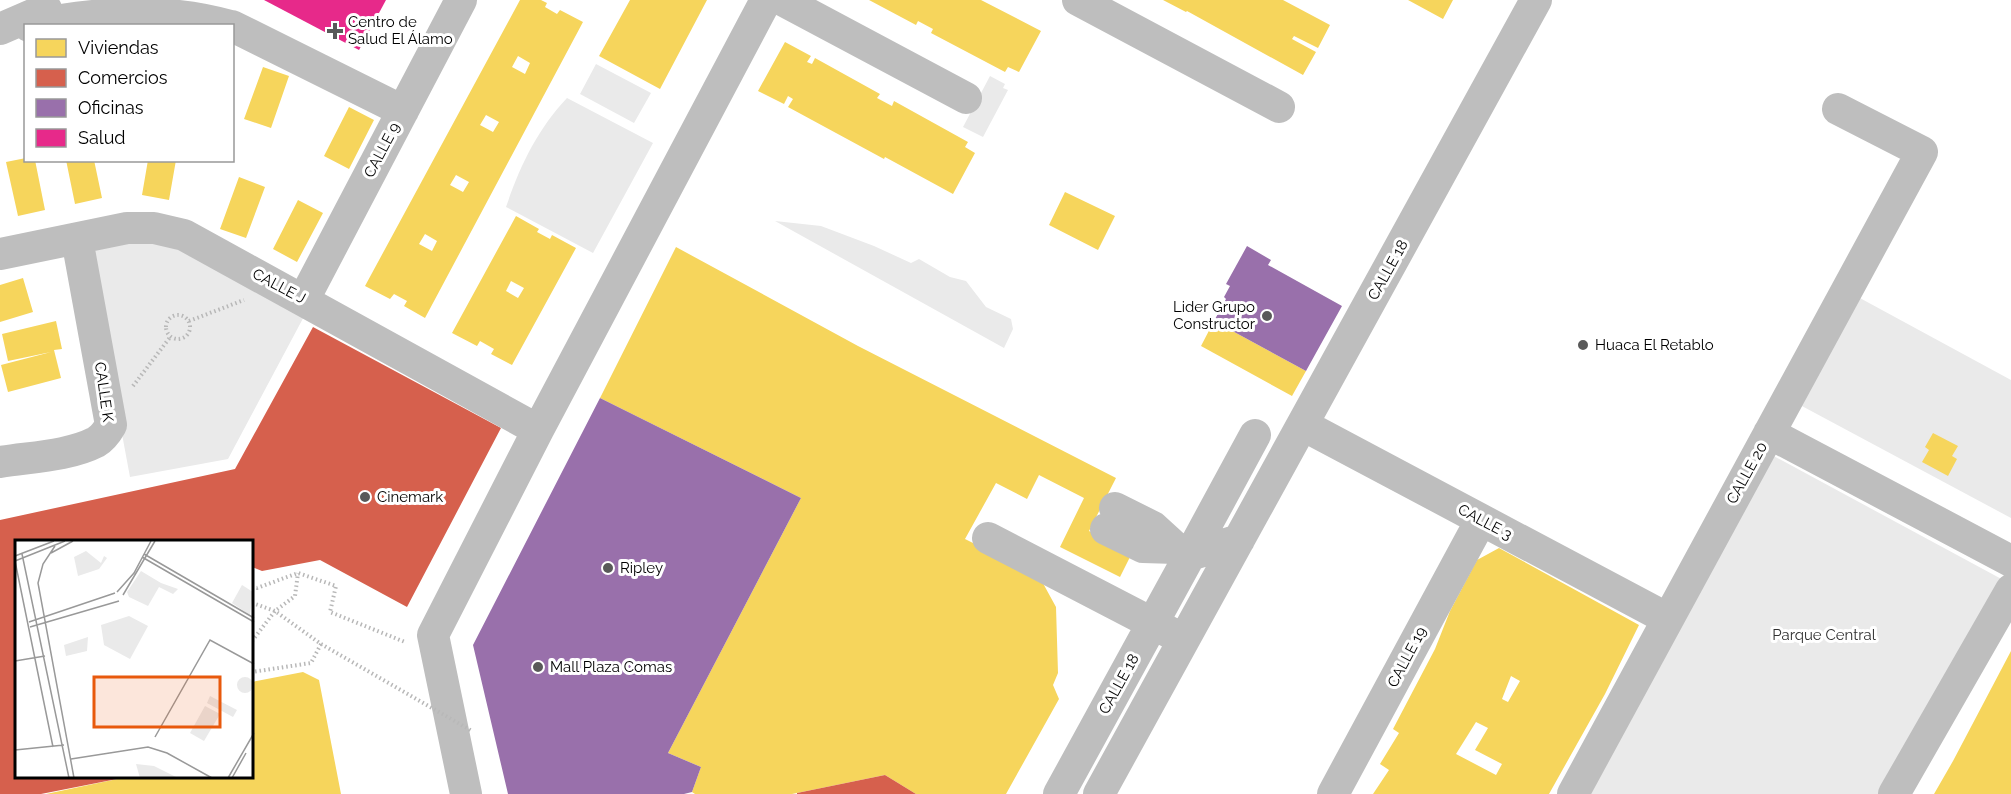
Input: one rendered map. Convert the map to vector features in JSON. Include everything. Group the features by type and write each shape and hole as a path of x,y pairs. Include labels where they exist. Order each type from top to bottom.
{"street":[{"path":"0,30 65,0"},
{"name":"CALLE 9","path":"291,293 403,111 461,0"},
{"path":"466,794 433,635 538,430 766,0"},
{"path":"782,0 966,98"},
{"path":"1078,0 1279,107"},
{"name":"CALLE 18","path":"1099,794 1536,0"},
{"path":"38,24 90,15 130,13 212,17 226,24"},
{"path":"0,30 24,26"},
{"path":"234,28 403,111"},
{"name":"CALLE 20","path":"1572,794 1922,152 1838,109"},
{"name":"CALLE J","path":"0,254 128,228 154,228 184,235 538,430"},
{"name":"CALLE K","path":"0,462 77,450 97,442 111,425 77,239"},
{"name":"CALLE 3","path":"1303,424 1668,619"},
{"path":"1769,432 2011,561"},
{"name":"CALLE 18","path":"1059,794 1152,624 1183,551 1255,435"},
{"path":"1111,518 1143,548 1183,551 1239,540"},
{"name":"CALLE 19","path":"1333,794 1481,520"},
{"path":"988,538 1184,640"},
{"path":"1894,794 2011,590"}],"path":[{"path":"189,321 190,329 186,336 179,339 171,336 167,330 169,319 180,315 189,321 291,293"},
{"path":"111,415 171,336"},
{"path":"254,587 257,588 298,573 336,586 330,612 437,654"},
{"path":"254,638 275,611 295,596 298,573"},
{"path":"254,604 275,611 321,644 472,731"},
{"path":"254,672 310,663 321,644"}],"green space":[{"path":"596,64 651,93 634,123 580,94"},
{"path":"990,76 1005,84 1003,88 1008,90 983,137 963,127"},
{"path":"567,98 653,143 593,253 506,207 530,149 556,110"},
{"path":"775,221 821,226 911,263 919,259 950,277 966,281 986,307 1011,319 1013,329 1004,348"},
{"path":"154,235 308,309 228,459 130,477 87,246"},
{"path":"1858,297 2011,380 2011,518 1800,405"},
{"name":"Parque Central","path":"1770,454 2007,582 1884,794 1590,794"}],"building: Viviendas":[{"path":"520,0 541,0 547,3 545,7 557,14 560,10 583,22 425,318 404,306 407,301 394,294 390,299 365,286","holes":["518,56 530,63 525,74 512,67","486,115 499,122 493,132 480,125","456,175 469,182 463,192 450,185","425,234 437,241 432,251 419,244"]},
{"path":"630,0 707,0 660,89 599,56"},
{"path":"869,0 981,0 1041,31 1019,72 1008,67 1005,72 931,33 933,29 918,21 916,25"},
{"path":"1163,0 1283,0 1330,25 1318,48 1294,36 1292,39 1316,52 1303,75"},
{"path":"1408,0 1453,0 1443,19"},
{"path":"785,42 811,56 807,62 812,64 815,58 880,94 877,98 892,106 894,101 968,142 965,147 975,153 953,194 788,107 793,99 788,96 784,104 758,91"},
{"path":"263,67 289,76 271,128 244,119"},
{"path":"349,107 374,120 349,169 324,156"},
{"path":"24,158 24,162 35,162 45,210 18,216 6,162"},
{"path":"66,162 94,162 102,198 75,204"},
{"path":"148,162 176,162 169,200 142,195"},
{"path":"239,177 265,187 246,238 220,229"},
{"path":"1065,192 1115,216 1098,250 1049,225"},
{"path":"298,200 323,213 297,262 273,249"},
{"path":"516,216 539,229 537,232 550,239 552,235 576,248 512,365 491,354 494,349 480,341 477,346 452,333","holes":["511,281 524,288 518,298 506,291"]},
{"path":"676,247 858,346 1116,478 1089,531 1132,553 1120,577 1060,547 1084,498 1039,475 1027,499 996,483 965,539 1039,576 1056,607 1058,673 1053,685 1059,699 1006,794 916,794 885,775 792,794 695,794 692,792 701,767 668,753 801,498 600,398"},
{"path":"23,278 33,312 0,322 0,285"},
{"path":"56,321 62,349 54,350 61,378 8,392 1,365 51,352 8,361 2,334"},
{"path":"1214,321 1306,371 1292,396 1201,346"},
{"path":"1933,433 1958,446 1952,456 1957,459 1948,476 1922,462 1929,450 1925,447"},
{"path":"1499,548 1639,625 1605,694 1549,794 1373,794 1389,770 1380,764 1399,733 1393,729 1435,649 1450,611 1477,560","holes":["1511,676 1520,681 1508,702 1502,699","1476,722 1488,728 1475,750 1502,764 1496,775 1456,754"]},
{"path":"2011,651 2011,794 1934,794 1953,761"},
{"path":"303,672 319,680 341,794 46,794 117,779 254,779 254,682"}],"building: Comercios":[{"path":"313,327 501,428 407,607 320,560 262,571 254,568 254,540 15,540 15,779 117,779 41,794 0,794 0,520 235,469"},
{"path":"885,775 916,794 797,794 797,793"}],"building: Oficinas":[{"path":"1247,246 1271,260 1268,265 1342,306 1306,371 1214,321 1226,299 1224,297 1230,286 1226,284"},
{"path":"600,398 801,498 668,753 701,767 692,792 684,794 508,794 473,645"}],"building: Salud":[{"name":"Centro de Salud El Álamo","path":"264,0 386,0 359,50"}],"place":[{"name":"Centro de Salud El Álamo","path":"335,31"},
{"name":"Lider Grupo Constructor","path":"1267,316"},
{"name":"Huaca El Retablo","path":"1583,345"},
{"name":"Cinemark","path":"365,497"},
{"name":"Ripley","path":"608,568"},
{"name":"Mall Plaza Comas","path":"538,667"}]}
